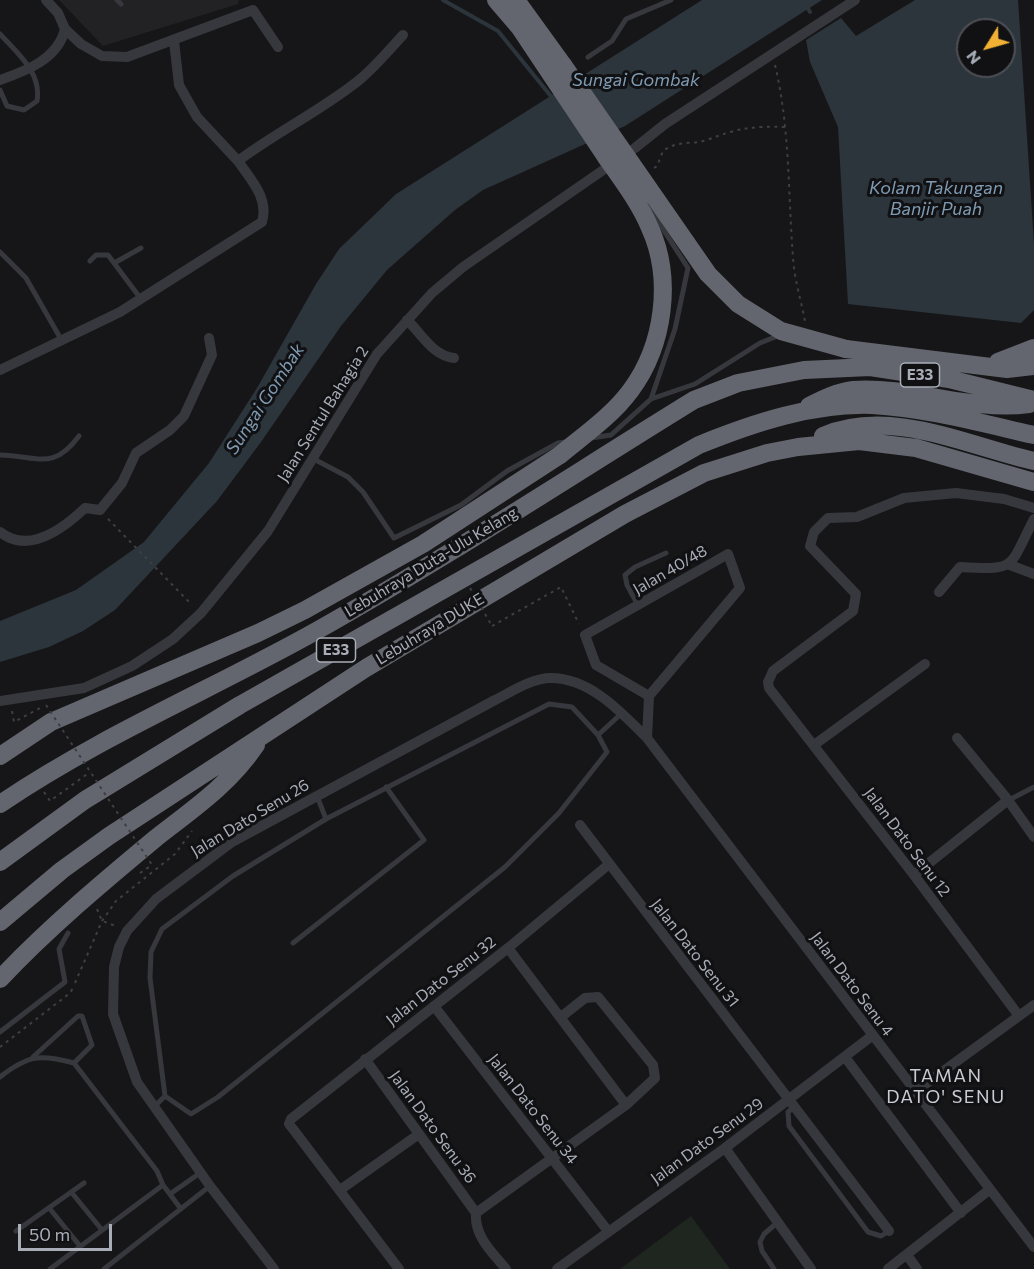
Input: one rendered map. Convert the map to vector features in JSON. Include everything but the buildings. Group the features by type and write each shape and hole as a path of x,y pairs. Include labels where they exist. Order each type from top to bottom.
{"highway":[{"path":"496,0 557,70 708,274 738,304 781,331 823,344 1007,369 1034,366"},
{"path":"0,804 35,780 218,682 510,494 609,415 631,390 648,361 664,300 661,272 651,230 634,197 516,0"},
{"path":"988,365 1034,348"},
{"name":"Lebuhraya Duta-Ulu Kelang","path":"311,621 417,574 694,400 738,383 804,370 870,367 949,379 1034,402"},
{"path":"790,415 830,396 851,390 883,390 993,406 1034,402"},
{"path":"790,415 871,405 908,409 1034,435"},
{"name":"Lebuhraya DUKE","path":"0,862 85,800 240,705 678,456 733,432 790,415"},
{"path":"798,447 831,433 879,426 917,429 1034,461"},
{"path":"798,447 877,442 916,448 1034,482"},
{"name":"Lebuhraya DUKE","path":"0,922 62,870 109,836 366,668 654,498 720,466 798,447"},
{"path":"959,462 1034,492"},
{"path":"0,756 51,722 258,633 311,621"},
{"path":"3,976 155,839 222,787 244,763 260,739"}],"street":[{"path":"46,0 58,13 65,29 81,44 102,56 127,57 253,10 278,47"},
{"name":"Jalan Sentul Bahagia 2","path":"0,702 84,688 132,666 173,639 201,613 268,531 371,362 432,293 463,267 621,164 665,124 855,0"},
{"path":"0,80 31,69 58,46 65,29"},
{"path":"238,161 269,137 315,111 359,80 403,35"},
{"path":"0,370 62,341 141,299 262,222 266,209 262,200 238,161 197,117 179,86 174,41"},
{"path":"407,320 432,348 443,356 454,358"},
{"path":"0,532 18,541 46,537 65,527 85,508 100,510 122,483 136,453 170,430 184,416 212,355 209,338"},
{"name":"Jalan Dato Senu 12","path":"1019,1016 914,875 769,688 768,682 773,672 853,611 856,594 810,546 814,532 828,518 857,517 904,498 956,493 1004,499 1034,508"},
{"path":"939,592 960,567 1002,569 1010,565 1034,519"},
{"name":"Jalan 40/48","path":"585,635 728,554 740,588 649,696"},
{"path":"1010,565 1034,574"},
{"path":"585,635 596,665 649,696 647,738"},
{"path":"814,745 925,663"},
{"name":"Jalan Dato Senu 26","path":"269,1267 153,1108 137,1082 113,1014 114,967 127,931 156,899 193,869 232,842 504,695 549,678 570,681 593,690 622,713 647,738"},
{"name":"Jalan Dato Senu 4","path":"647,738 1034,1247"},
{"path":"957,738 1008,800 1034,837"},
{"path":"914,875 1008,800"},
{"name":"Jalan Dato Senu 31","path":"580,825 608,865 889,1231"},
{"name":"Jalan Dato Senu 32","path":"339,1191 289,1124 291,1119 508,948 608,865"},
{"path":"508,948 626,1105"},
{"path":"476,1213 626,1105 655,1078 653,1065 598,997 585,999 561,1017"},
{"path":"916,1091 1034,1005"},
{"name":"Jalan Dato Senu 34","path":"434,1006 608,1231"},
{"name":"Jalan Dato Senu 29","path":"557,1269 792,1102 873,1035"},
{"path":"845,1057 961,1213"},
{"name":"Jalan Dato Senu 36","path":"365,1059 476,1213 475,1226 480,1236 506,1269"},
{"path":"399,1269 339,1191 418,1134"},
{"path":"725,1148 811,1269"},
{"path":"888,1269 989,1190"},
{"path":"907,1255 917,1269"}],"lane":[{"path":"588,57 612,41 626,20 671,0"},
{"path":"0,34 31,69 39,89 37,101 24,110 7,106 0,90"},
{"path":"630,178 688,268 675,329 651,399"},
{"path":"116,262 141,248"},
{"path":"0,252 26,278 62,341"},
{"path":"90,261 96,255 108,255 116,262 141,299"},
{"path":"312,458 348,477 363,492 394,538 461,506 507,471 558,443 611,435 651,399 695,384 760,343 806,326"},
{"path":"0,456 51,460 66,453 79,436"},
{"path":"638,605 627,585 625,574 666,553"},
{"path":"549,704 572,707 598,735 607,752 559,813 505,867 218,1097 191,1114 165,1096 150,978 151,952 162,929 233,876 326,819 549,704"},
{"path":"598,735 622,713"},
{"path":"293,943 424,840 386,787"},
{"path":"1008,800 1034,787"},
{"path":"316,795 326,819"},
{"path":"0,1032 65,982 59,949 68,933"},
{"path":"0,1077 18,1062 33,1057 78,1016 82,1016 92,1045 74,1063"},
{"path":"33,1057 74,1063 157,1171 163,1185 181,1209"},
{"path":"153,1108 165,1096"},
{"path":"792,1102 788,1112 789,1126 846,1203 868,1232 881,1236 889,1231"},
{"path":"170,1194 200,1173"},
{"path":"16,1231 84,1183"},
{"path":"50,1269 163,1185"},
{"path":"104,1269 210,1186"},
{"path":"72,1192 102,1230"},
{"path":"50,1209 80,1246"},
{"path":"774,1269 760,1242 764,1234 778,1222"}],"path":[{"path":"772,54 781,92 785,127 793,260 806,326"},
{"path":"630,178 657,166 663,151 669,146 707,140 717,134 752,126 785,127"},
{"path":"108,520 171,586 201,613"},
{"path":"470,588 492,626 561,587 585,635"},
{"path":"14,722 46,705 152,865"},
{"path":"35,780 50,801 90,772"},
{"path":"0,1047 70,993 102,921 116,902 175,854 193,830"},
{"path":"102,921 127,931"}],"shaded area":[{"path":"59,0 239,0 238,4 103,46"},
{"path":"691,1216 730,1269 620,1269"}],"water":[{"name":"Sungai Gombak","path":"702,0 822,0 625,126 483,190 455,210 387,270 341,326 217,501 115,610 83,631 49,647 0,662 0,621 76,590 144,542 209,463 257,388 316,284 339,249 396,194"},
{"name":"Kolam Takungan Banjir Puah","path":"915,0 1018,0 1034,244 1034,310 1021,323 848,304 838,127 810,62 806,40 841,18 856,36"}],"waterway":[{"path":"443,0 498,31 554,100"},
{"path":"803,0 810,12"}],"district":[{"name":"TAMAN DATO' SENU","path":"946,1086"}]}
